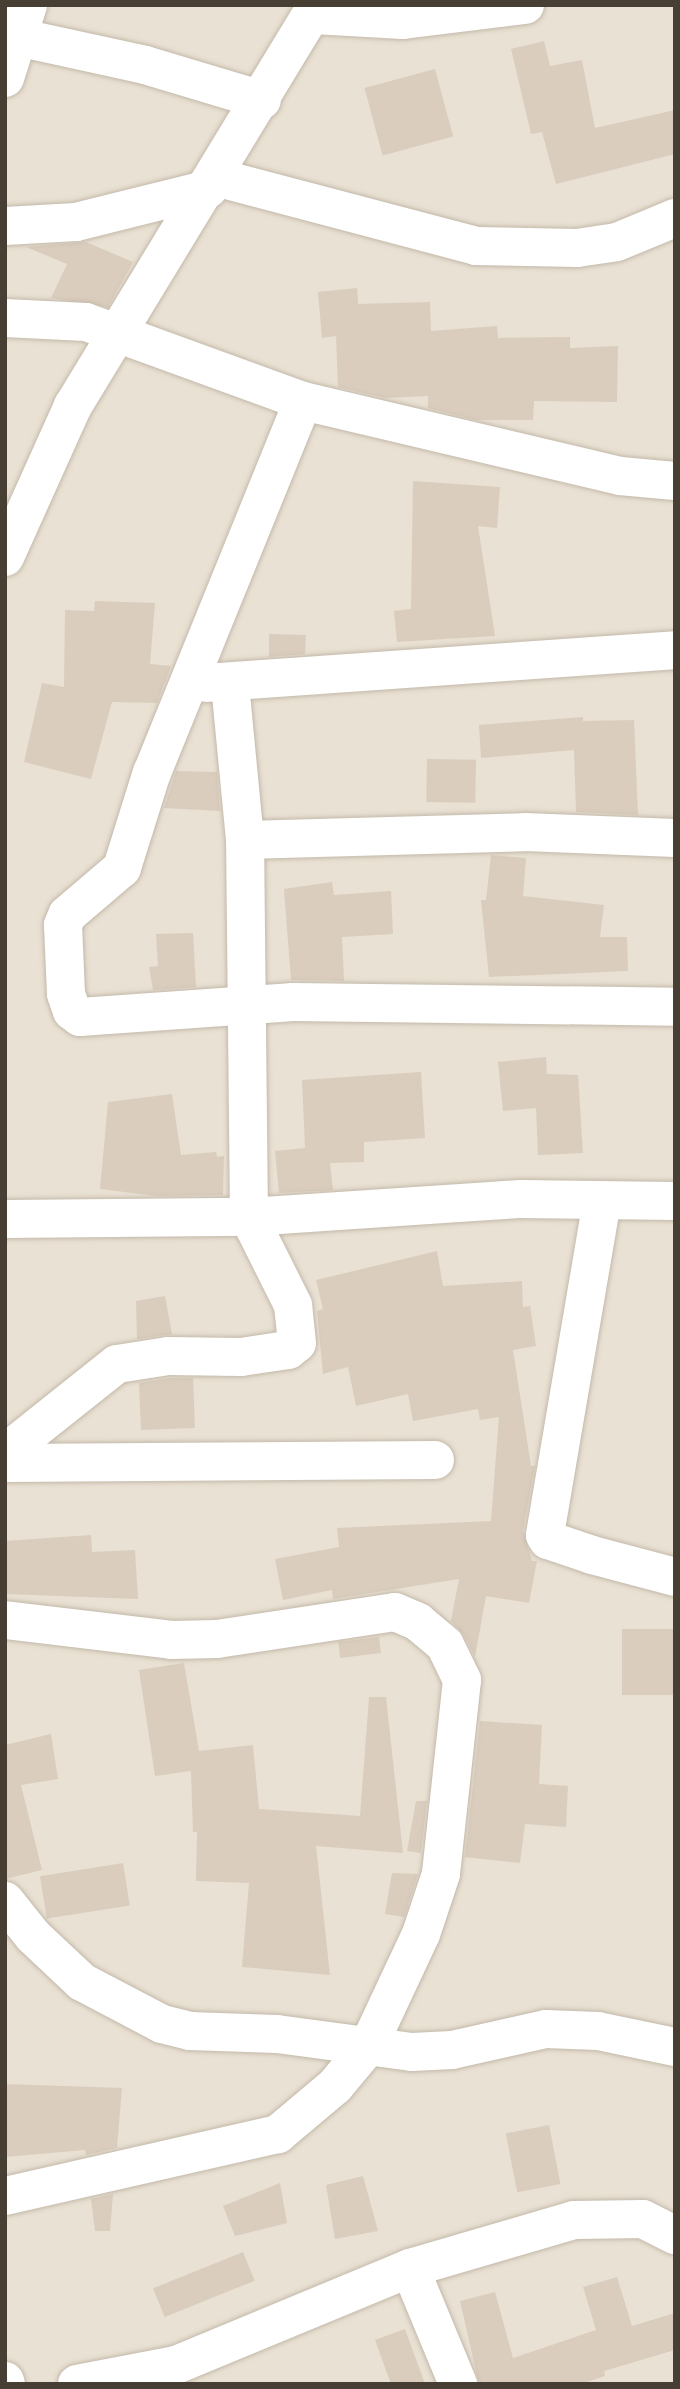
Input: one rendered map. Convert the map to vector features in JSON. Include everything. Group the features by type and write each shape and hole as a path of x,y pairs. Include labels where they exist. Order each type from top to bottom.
{"street":[{"path":"10,536 73,406 316,10 403,20 525,5"},
{"path":"5,78 23,21 145,65 262,100"},
{"path":"5,226 76,222 211,183 477,246 534,250 604,244 675,218"},
{"path":"5,318 86,323 303,401 620,476 675,481"},
{"path":"303,401 152,772 122,869 67,915 63,925 66,994 72,1011 80,1017 249,1003 675,1007"},
{"path":"189,683 230,683 675,650"},
{"path":"5,1453 117,1364 168,1356 241,1357 288,1350 297,1343 293,1305 249,1217 249,1003 245,840 230,683"},
{"path":"245,840 525,832 675,838"},
{"path":"5,1219 249,1217 452,1201 675,1201"},
{"path":"602,1201 545,1535 548,1540 570,1548 675,1577"},
{"path":"5,1463 435,1460"},
{"path":"5,1620 172,1640 217,1639 395,1612 418,1622 445,1645 462,1680 441,1874 421,1934 369,2045 335,2086 278,2133 5,2196"},
{"path":"8,1909 82,1982 162,2024 190,2031 369,2045 411,2052 452,2050 546,2029 598,2031 675,2047"},
{"path":"77,2384 176,2365 410,2268 574,2220 643,2218 675,2235"},
{"path":"410,2268 458,2384"}],"shaded area":[{"path":"5,5 675,5 675,2384 5,2384"}],"building":[{"path":"544,41 550,66 582,60 595,128 675,110 675,154 556,184 542,132 531,134 511,49"},
{"path":"435,69 453,137 383,156 364,88"},
{"path":"86,242 133,262 108,307 51,298 67,264 26,247"},
{"path":"357,288 358,304 430,302 431,331 497,326 498,338 570,337 570,348 618,346 617,402 534,401 533,420 476,420 428,408 428,396 385,398 338,387 336,336 322,338 318,292"},
{"path":"413,481 500,487 497,528 478,526 495,636 397,642 394,611 411,609"},
{"path":"95,601 155,603 150,664 171,666 157,703 112,702 91,779 24,762 42,683 64,687 65,610 94,611"},
{"path":"269,634 306,635 305,654 269,657"},
{"path":"583,717 583,721 634,720 638,815 576,812 574,750 481,758 479,725"},
{"path":"427,759 476,760 475,803 426,802"},
{"path":"176,771 217,772 220,811 164,808"},
{"path":"491,855 526,858 523,896 604,905 600,937 627,937 628,971 489,977 481,900 486,900"},
{"path":"332,882 334,895 391,891 393,934 342,937 344,981 291,980 284,889"},
{"path":"193,933 196,987 153,990 149,967 158,966 156,934"},
{"path":"546,1057 547,1074 578,1075 583,1153 538,1155 536,1108 503,1111 498,1062"},
{"path":"421,1072 425,1138 364,1142 364,1162 330,1163 333,1190 279,1193 275,1151 305,1148 302,1080"},
{"path":"172,1094 181,1155 216,1152 217,1157 224,1156 223,1195 156,1196 100,1189 108,1102"},
{"path":"437,1251 443,1286 522,1281 523,1307 530,1306 536,1346 513,1350 531,1466 535,1466 523,1531 532,1561 537,1561 529,1603 486,1596 475,1657 464,1635 451,1621 459,1579 333,1599 332,1590 283,1600 275,1559 339,1547 337,1528 491,1521 499,1417 480,1420 478,1409 413,1421 408,1394 356,1406 348,1367 323,1374 317,1311 323,1309 316,1280"},
{"path":"165,1296 172,1334 137,1339 136,1301"},
{"path":"170,1378 193,1378 195,1428 141,1430 139,1383"},
{"path":"91,1535 92,1552 135,1550 138,1599 5,1594 5,1541"},
{"path":"622,1629 675,1629 675,1695 622,1695"},
{"path":"379,1637 381,1653 340,1658 338,1642"},
{"path":"184,1663 199,1751 253,1745 259,1809 360,1816 369,1697 386,1697 403,1853 316,1846 330,1975 242,1967 249,1883 196,1881 197,1832 193,1832 191,1771 155,1776 139,1670"},
{"path":"480,1721 542,1725 539,1784 568,1786 566,1827 525,1824 520,1863 465,1857"},
{"path":"51,1734 58,1779 21,1785 42,1870 5,1879 5,1745"},
{"path":"416,1801 427,1801 421,1853 407,1851"},
{"path":"123,1863 130,1905 47,1919 40,1876"},
{"path":"392,1873 418,1874 404,1917 385,1914"},
{"path":"5,2084 122,2088 117,2148 86,2155 85,2150 5,2157"},
{"path":"549,2125 560,2184 517,2192 506,2133"},
{"path":"363,2176 378,2231 335,2239 326,2185"},
{"path":"280,2183 287,2223 235,2236 223,2206"},
{"path":"113,2194 110,2231 95,2231 91,2199"},
{"path":"243,2252 255,2281 165,2317 153,2288"},
{"path":"617,2277 632,2326 675,2313 675,2350 604,2371 605,2376 581,2384 479,2384 460,2301 495,2292 513,2358 596,2330 583,2287"},
{"path":"405,2329 425,2384 391,2384 375,2340"}]}
